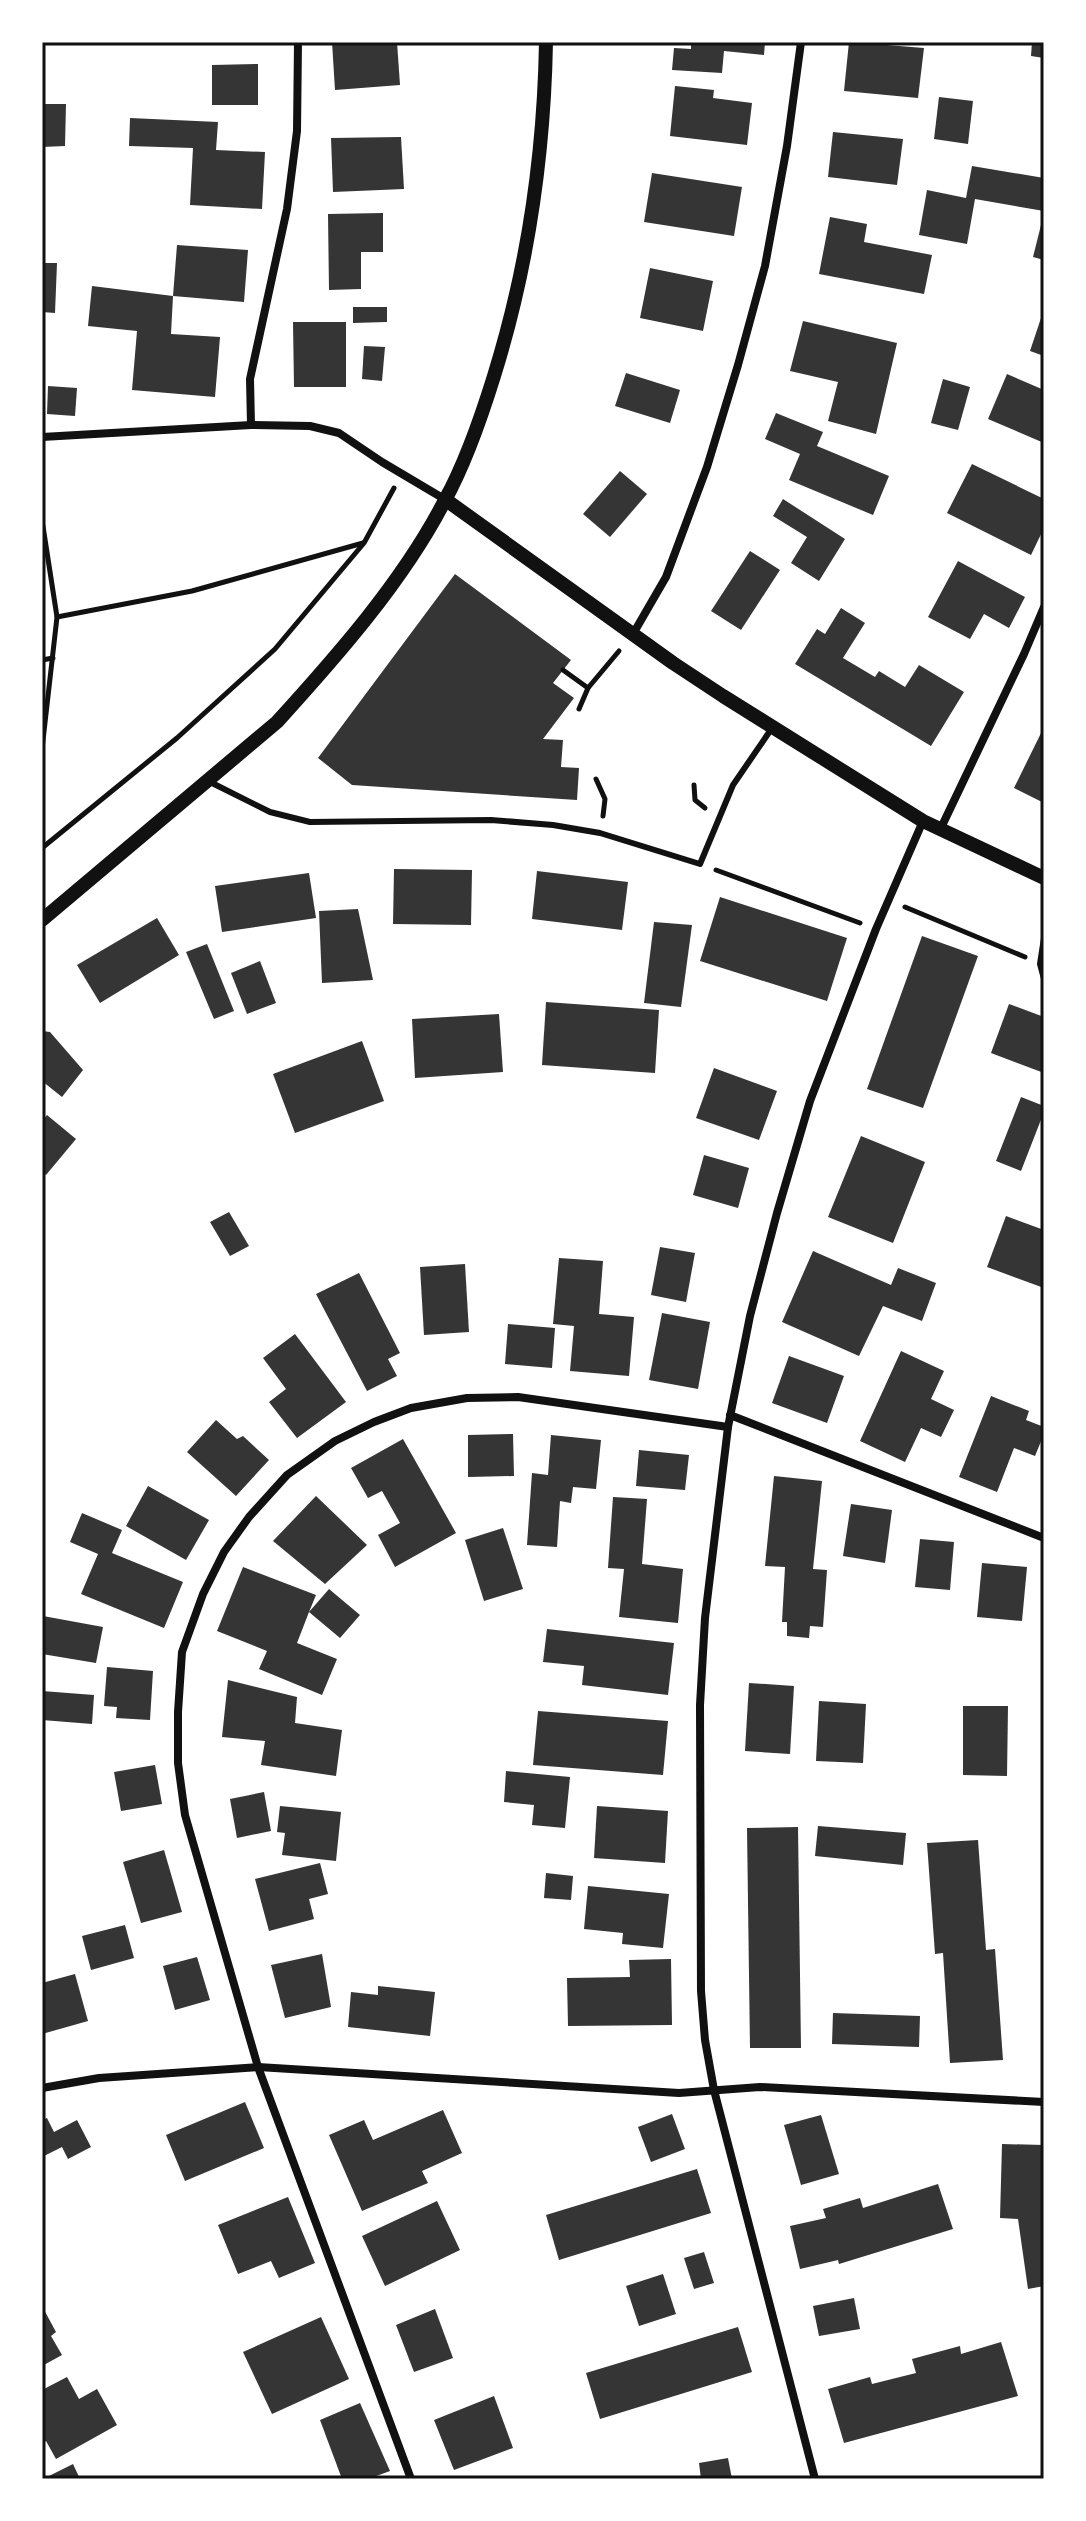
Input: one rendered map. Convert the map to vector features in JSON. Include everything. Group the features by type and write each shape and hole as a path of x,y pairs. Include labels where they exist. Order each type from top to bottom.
{"street":[{"path":"251,425 250,379 287,209 297,131 298,42"},
{"path":"42,920 277,722 401,573 446,500 483,412 511,323 527,250 540,156 546,42"},
{"path":"633,634 666,577 707,467 738,365 765,266 787,146 801,42"},
{"path":"42,437 251,425 310,426 339,433 446,500 673,663 923,821 1044,878"},
{"path":"940,830 1044,607"},
{"path":"815,2479 714,2090 705,2040 699,1885 700,1705 705,1618 730,1415 750,1316 777,1213 810,1101 876,929 923,821"},
{"path":"411,2479 258,2067 185,1815 178,1763 182,1652 210,1580 224,1552 249,1517 287,1475 335,1441 374,1422 411,1408 467,1398 518,1397 728,1427"},
{"path":"730,1415 1044,1538"},
{"path":"42,2088 99,2078 258,2067 679,2093 760,2087 1044,2102"}],"lane":[{"path":"208,781 270,812 310,822 491,820 553,825 600,833 700,864 733,785 773,726"},
{"path":"1044,938 1040,964 1044,979"}],"path":[{"path":"42,848 177,738 275,649 364,543 402,475"},
{"path":"42,520 57,617 42,749"},
{"path":"57,617 192,591 364,543"},
{"path":"579,709 588,688 633,634"},
{"path":"42,660 53,658"},
{"path":"563,670 588,688"},
{"path":"596,779 605,799 600,833"},
{"path":"700,864 876,929"},
{"path":"889,900 1040,964"}],"building":[{"path":"332,42 397,42 400,85 335,90"},
{"path":"691,42 765,42 764,55 724,51 722,73 672,70 674,48 691,49"},
{"path":"849,42 924,48 918,98 844,91"},
{"path":"1032,42 1044,42 1044,58 1031,56"},
{"path":"258,64 258,105 212,105 212,65"},
{"path":"675,86 714,90 713,98 752,103 747,145 670,136"},
{"path":"939,97 973,101 968,144 934,139"},
{"path":"42,104 66,104 65,146 42,147"},
{"path":"130,118 218,122 216,150 265,152 262,209 190,205 193,148 129,146"},
{"path":"833,132 903,139 897,185 828,177"},
{"path":"401,137 404,189 333,192 331,138"},
{"path":"972,166 1044,178 1044,211 975,199 967,244 919,235 927,190 966,198"},
{"path":"652,173 742,187 734,236 644,222"},
{"path":"383,213 383,252 361,252 361,289 329,290 328,214"},
{"path":"830,217 867,224 864,242 932,255 924,294 819,274"},
{"path":"1044,217 1044,260 1033,257"},
{"path":"177,245 248,250 244,302 173,296"},
{"path":"42,263 57,263 55,313 42,312"},
{"path":"650,268 713,281 703,331 640,318"},
{"path":"92,286 173,296 171,334 220,337 215,397 132,390 137,331 88,326"},
{"path":"353,307 387,307 387,322 353,323"},
{"path":"1044,309 1044,356 1030,351"},
{"path":"803,321 897,343 876,434 828,421 838,382 790,371"},
{"path":"293,322 346,322 346,387 294,387"},
{"path":"364,346 385,347 382,381 362,379"},
{"path":"626,373 680,390 670,423 615,406"},
{"path":"1007,374 1044,390 1044,443 988,419"},
{"path":"943,379 970,387 958,430 931,423"},
{"path":"48,386 77,388 75,416 47,414"},
{"path":"776,413 823,432 817,446 889,476 873,515 789,480 800,454 765,439"},
{"path":"972,464 1044,499 1044,528 1031,555 947,513"},
{"path":"620,471 647,494 610,537 583,514"},
{"path":"783,499 845,539 819,581 791,563 807,537 773,516"},
{"path":"750,551 780,570 741,630 711,611"},
{"path":"958,561 1025,597 1009,628 984,614 970,639 928,617"},
{"path":"455,574 571,660 553,683 574,698 543,739 563,740 561,767 579,768 577,800 352,785 318,758"},
{"path":"841,608 865,623 843,658 875,677 879,671 905,687 919,665 964,692 931,746 795,664 817,629 825,634"},
{"path":"1044,727 1044,803 1014,788"},
{"path":"394,869 472,870 471,925 393,924"},
{"path":"537,871 628,882 622,930 532,919"},
{"path":"309,873 316,918 222,932 215,886"},
{"path":"720,897 847,938 827,1001 700,961"},
{"path":"358,909 373,980 322,983 319,911"},
{"path":"157,918 179,955 100,1003 77,965"},
{"path":"654,922 692,925 681,1007 644,1003"},
{"path":"922,936 978,956 923,1108 867,1089"},
{"path":"207,944 234,1011 214,1019 186,952"},
{"path":"260,961 276,1003 247,1014 231,973"},
{"path":"546,1002 659,1010 655,1073 542,1065"},
{"path":"1009,1004 1044,1017 1044,1073 991,1053"},
{"path":"499,1014 503,1072 415,1078 412,1019"},
{"path":"42,1031 50,1032 83,1070 62,1097 42,1081"},
{"path":"362,1041 384,1101 295,1133 273,1074"},
{"path":"714,1068 777,1091 759,1140 696,1118"},
{"path":"1021,1097 1044,1106 1044,1112 1021,1171 996,1161"},
{"path":"47,1115 76,1139 46,1175 42,1172 42,1121"},
{"path":"861,1136 925,1162 893,1243 828,1217"},
{"path":"704,1155 749,1168 738,1208 693,1195"},
{"path":"229,1212 249,1246 230,1256 210,1222"},
{"path":"1006,1216 1044,1230 1044,1288 987,1267"},
{"path":"660,1247 695,1253 686,1302 651,1295"},
{"path":"813,1251 891,1285 898,1268 936,1283 922,1321 883,1306 859,1356 782,1322"},
{"path":"559,1258 603,1261 599,1314 634,1317 629,1376 570,1371 574,1326 553,1324"},
{"path":"465,1264 469,1332 424,1335 420,1267"},
{"path":"359,1273 400,1353 388,1359 397,1376 367,1391 316,1294"},
{"path":"662,1313 710,1322 698,1389 649,1380"},
{"path":"508,1324 555,1328 552,1368 505,1364"},
{"path":"295,1334 346,1402 297,1438 269,1402 286,1389 263,1358"},
{"path":"901,1351 944,1371 931,1399 954,1410 941,1437 921,1428 905,1462 860,1441"},
{"path":"789,1356 844,1376 827,1423 772,1403"},
{"path":"991,1396 1029,1411 1026,1420 1044,1427 1035,1456 1014,1448 997,1492 959,1477"},
{"path":"216,1420 237,1439 243,1436 269,1460 236,1496 187,1452"},
{"path":"513,1434 514,1476 468,1477 468,1435"},
{"path":"551,1435 601,1440 596,1489 573,1487 571,1503 560,1501 557,1547 527,1545 532,1473 548,1475"},
{"path":"403,1439 456,1533 395,1567 378,1535 400,1523 382,1491 368,1498 351,1468"},
{"path":"639,1450 689,1455 685,1490 636,1486"},
{"path":"774,1476 822,1481 813,1569 827,1570 823,1627 810,1626 809,1638 787,1636 787,1622 782,1622 785,1567 765,1566"},
{"path":"148,1486 209,1520 186,1560 126,1526"},
{"path":"316,1496 367,1545 325,1584 273,1541"},
{"path":"613,1497 647,1499 642,1564 683,1569 678,1623 619,1617 624,1569 608,1568"},
{"path":"851,1504 892,1510 885,1563 843,1556"},
{"path":"82,1513 122,1530 112,1553 183,1582 164,1628 81,1594 98,1554 70,1542"},
{"path":"503,1528 523,1589 484,1601 465,1540"},
{"path":"920,1539 954,1542 950,1590 915,1587"},
{"path":"982,1563 1027,1567 1022,1621 977,1617"},
{"path":"243,1567 316,1595 297,1643 337,1659 322,1695 259,1669 267,1651 217,1631"},
{"path":"329,1589 360,1615 340,1638 309,1612"},
{"path":"43,1616 103,1627 96,1663 42,1654"},
{"path":"547,1629 674,1643 668,1695 582,1685 584,1666 543,1662"},
{"path":"107,1667 153,1671 150,1720 116,1718 117,1707 104,1706"},
{"path":"228,1680 297,1697 295,1723 342,1730 336,1776 261,1765 265,1741 222,1737"},
{"path":"749,1683 794,1686 790,1754 745,1751"},
{"path":"42,1691 94,1695 92,1724 42,1720"},
{"path":"819,1701 866,1704 863,1763 816,1761"},
{"path":"963,1706 1008,1706 1007,1776 963,1775"},
{"path":"538,1711 668,1721 663,1775 533,1765"},
{"path":"155,1765 162,1804 121,1811 114,1772"},
{"path":"506,1771 570,1777 565,1828 532,1825 534,1805 504,1802"},
{"path":"264,1792 271,1831 237,1838 230,1799"},
{"path":"280,1806 341,1812 336,1861 282,1855 285,1833 277,1832"},
{"path":"597,1806 668,1811 665,1863 594,1858"},
{"path":"818,1826 906,1833 903,1865 815,1856"},
{"path":"798,1827 801,2048 750,2048 747,1828"},
{"path":"978,1840 986,1950 995,1949 1003,2060 950,2063 943,1953 935,1954 927,1843"},
{"path":"164,1850 182,1912 141,1923 123,1862"},
{"path":"320,1863 328,1894 309,1899 314,1919 269,1931 255,1879"},
{"path":"546,1873 573,1876 571,1900 544,1898"},
{"path":"588,1886 669,1894 663,1948 622,1944 623,1933 584,1929"},
{"path":"125,1925 134,1958 91,1970 82,1936"},
{"path":"322,1954 331,2007 285,2018 271,1965"},
{"path":"197,1957 210,2000 175,2010 163,1966"},
{"path":"671,1959 672,2025 568,2026 567,1978 630,1977 629,1960"},
{"path":"75,1974 88,2021 42,2034 42,1983"},
{"path":"378,1986 435,1992 430,2036 348,2027 351,1992 378,1995"},
{"path":"833,2013 920,2016 919,2047 832,2044"},
{"path":"245,2102 264,2148 185,2181 166,2135"},
{"path":"443,2110 462,2153 422,2171 428,2183 362,2211 329,2135 364,2120 373,2140"},
{"path":"672,2114 685,2149 651,2162 638,2127"},
{"path":"821,2115 839,2174 801,2185 784,2125"},
{"path":"47,2118 54,2132 77,2120 91,2147 68,2159 62,2147 42,2157 42,2120"},
{"path":"1002,2144 1044,2145 1044,2286 1028,2289 1018,2219 1000,2218"},
{"path":"697,2169 711,2213 559,2260 546,2215"},
{"path":"938,2184 953,2229 839,2264 838,2260 800,2269 790,2226 826,2218 823,2209 860,2198 863,2208"},
{"path":"288,2197 315,2263 279,2278 271,2261 238,2274 218,2225"},
{"path":"437,2201 460,2250 385,2286 362,2236"},
{"path":"704,2252 714,2283 694,2289 684,2258"},
{"path":"663,2274 676,2314 639,2326 626,2286"},
{"path":"854,2298 860,2329 819,2336 813,2306"},
{"path":"42,2306 56,2332 51,2336 62,2355 42,2366"},
{"path":"435,2309 453,2358 414,2372 396,2325"},
{"path":"321,2317 349,2379 272,2414 243,2352"},
{"path":"738,2327 752,2372 600,2419 586,2373"},
{"path":"1001,2342 1018,2396 844,2443 828,2389 870,2377 872,2384 916,2373 912,2359 960,2346 961,2354"},
{"path":"67,2377 79,2399 97,2389 117,2425 56,2459 46,2441 42,2443 42,2390"},
{"path":"494,2396 513,2448 454,2470 434,2420"},
{"path":"360,2403 390,2471 368,2479 342,2479 320,2420"},
{"path":"728,2458 732,2479 701,2479 699,2463"},
{"path":"73,2464 80,2479 43,2479"}]}
